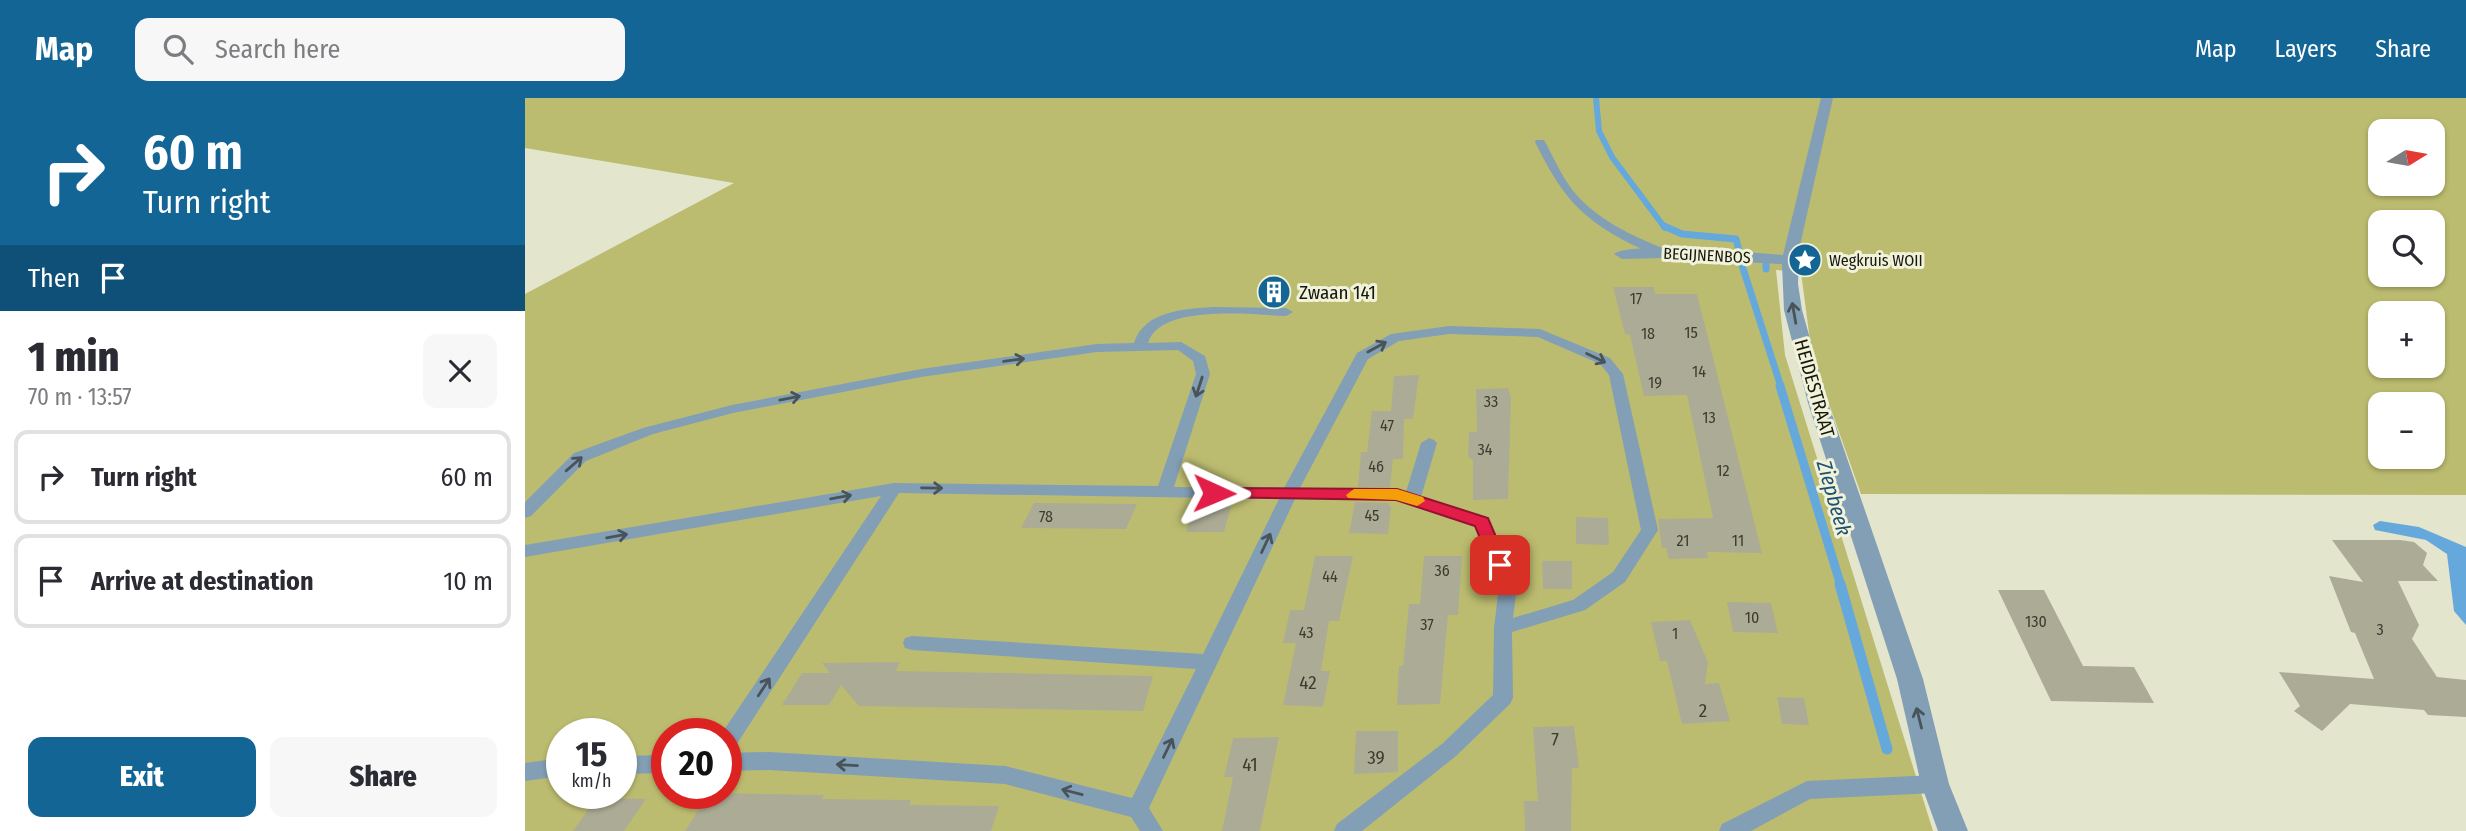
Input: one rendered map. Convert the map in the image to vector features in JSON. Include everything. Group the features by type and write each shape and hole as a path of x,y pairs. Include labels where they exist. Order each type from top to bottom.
{"street":[{"name":"HEIDESTRAAT","path":"1827,98 1791,260 1793,310 1802,351 1910,679 1935,784 1952,831"},
{"name":"BEGIJNENBOS","path":"1622,254 1663,253 1791,260"}],"lane":[{"path":"1540,142 1561,183 1574,200 1639,244 1663,253"},
{"path":"1140,346 1145,331 1165,318 1192,312 1286,312"},
{"path":"1138,809 1289,495 1363,356 1396,337 1449,330 1540,333 1605,361 1616,374 1650,530 1619,577 1579,605 1503,628"},
{"path":"525,512 580,457 648,431 732,409 921,373 1097,348 1181,346 1200,359 1203,374 1164,492"},
{"path":"1412,499 1429,443"},
{"path":"742,720 894,488"},
{"path":"525,551 894,488 1397,495 1482,522 1508,586 1503,628 1503,698 1449,750 1345,831"},
{"path":"912,643 1210,662"},
{"path":"742,762 1005,775 1138,809 1152,831"},
{"path":"525,772 546,769"},
{"path":"1730,831 1807,790 1935,784"}],"shaded area":[{"path":"525,98 2466,98 2466,495 1861,494 1812,356 1801,272 1776,270 1785,355 1933,831 525,831 525,294 734,183 525,148"}],"water":[{"path":"2380,521 2419,527 2466,547 2466,625 2454,611 2447,554 2426,540 2375,530 2373,525"}],"building":[{"path":"1613,287 1654,287 1655,294 1697,294 1762,553 1707,552 1708,558 1669,559 1666,548 1662,548 1658,519 1713,518 1687,395 1644,396 1630,335 1625,334"},
{"path":"1419,375 1413,419 1404,419 1403,459 1393,459 1390,487 1358,487 1361,452 1367,452 1372,411 1391,411 1394,376"},
{"path":"1508,388 1511,398 1508,499 1473,500 1473,460 1468,457 1469,432 1477,432 1476,389"},
{"path":"1355,502 1389,503 1388,534 1349,533"},
{"path":"1034,503 1137,504 1126,529 1021,528"},
{"path":"1194,507 1231,507 1224,532 1186,532"},
{"path":"1576,517 1608,518 1609,545 1576,544"},
{"path":"2332,540 2400,540 2414,542 2427,553 2423,565 2438,581 2398,581 2419,625 2412,639 2437,677 2466,680 2466,717 2428,715 2424,710 2350,704 2322,731 2294,711 2300,706 2279,672 2374,679 2355,633 2351,632 2329,576 2363,582"},
{"path":"1315,556 1353,556 1339,621 1329,621 1321,671 1330,671 1323,707 1283,705 1296,643 1283,643 1290,610 1304,610"},
{"path":"1424,556 1462,556 1458,615 1448,615 1440,704 1397,705 1399,666 1403,666 1409,604 1420,604"},
{"path":"1542,561 1572,561 1572,589 1543,589"},
{"path":"1998,590 2044,590 2083,666 2134,667 2154,703 2051,701"},
{"path":"1727,602 1771,603 1778,633 1733,632"},
{"path":"1690,620 1708,662 1705,684 1719,683 1730,721 1682,724 1667,661 1660,661 1651,622"},
{"path":"900,662 896,671 1153,676 1143,711 859,706 841,685 829,705 782,705 802,673 830,673 822,663"},
{"path":"1777,697 1804,698 1809,725 1782,724"},
{"path":"1574,726 1579,768 1572,768 1571,831 1525,831 1524,801 1538,801 1533,727"},
{"path":"1356,731 1398,731 1398,772 1354,774"},
{"path":"1279,737 1260,831 1222,831 1233,777 1224,777 1233,738"},
{"path":"742,794 824,795 822,799 911,800 909,805 999,806 991,831 685,831 699,809 742,809"},
{"path":"637,799 646,799 624,831 573,831 589,809 637,809"}],"waterway":[{"name":"Ziepbeek","path":"1596,98 1599,131 1612,157 1665,228"},
{"name":"Ziepbeek","path":"1664,226 1682,234 1736,239 1739,251"},
{"name":"Ziepbeek","path":"1740,259 1781,387"},
{"path":"1766,260 1766,269"},
{"name":"Ziepbeek","path":"1780,386 1841,586"},
{"name":"Ziepbeek","path":"1840,584 1887,749"}],"slow traffic":[{"path":"1354,495 1397,495 1417,501"}],"place":[{"name":"Wegkruis WOII","path":"1805,260"},
{"name":"Zwaan 141","path":"1274,292"}],"route":[{"path":"1214,493 1397,495 1482,522 1500,565"}]}
